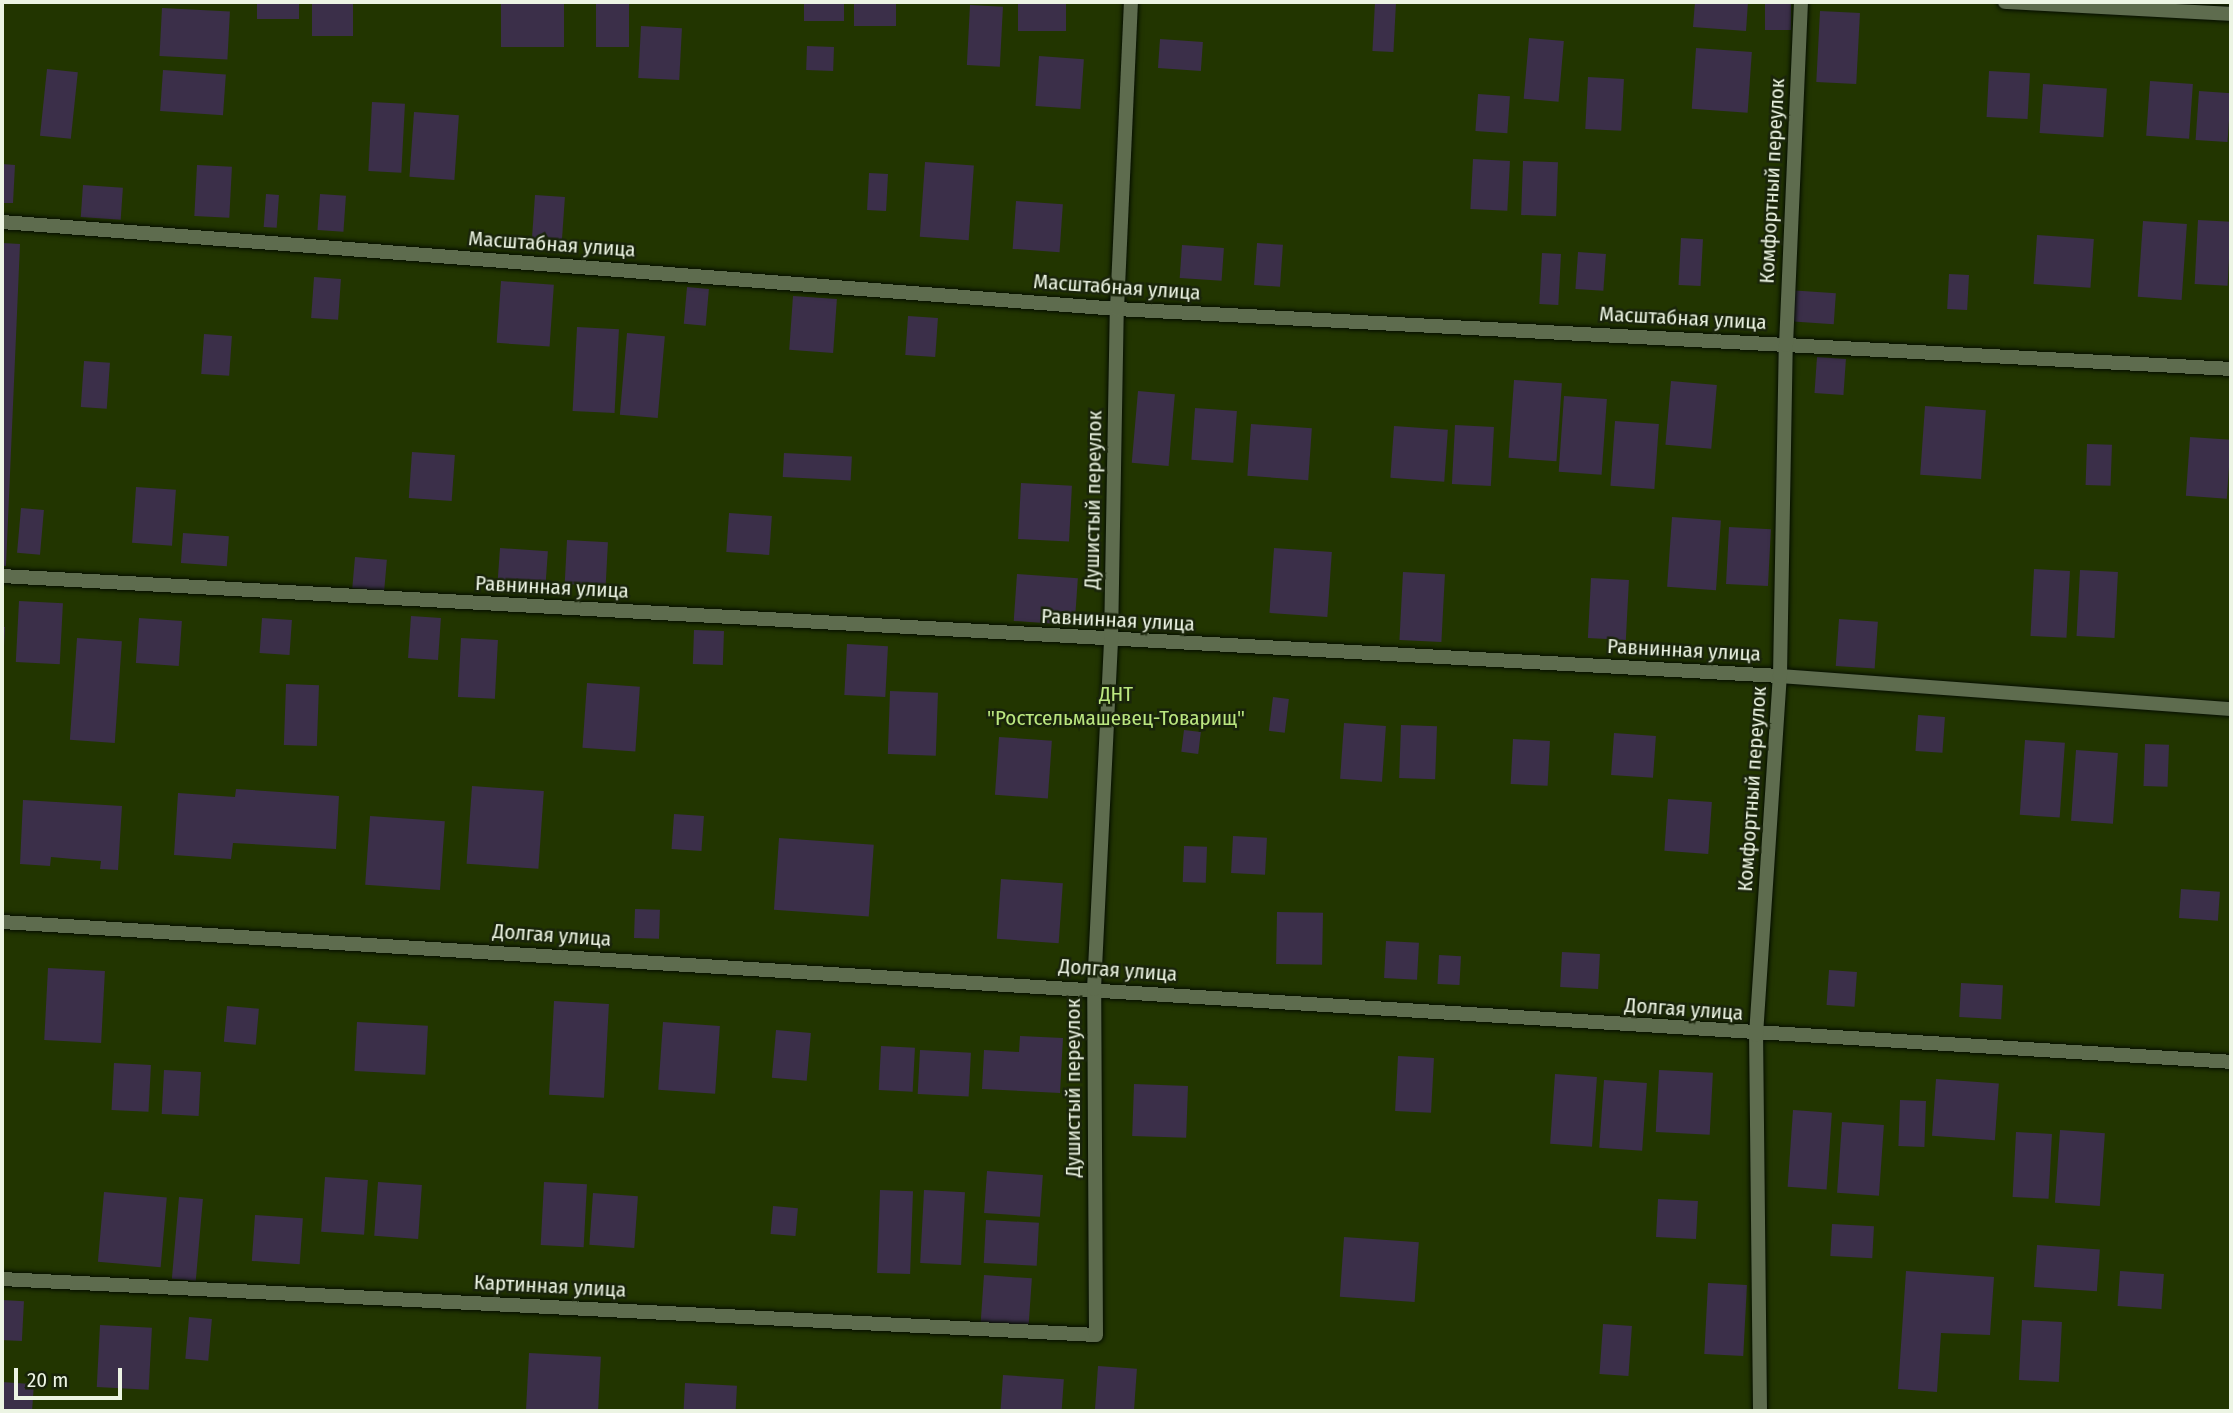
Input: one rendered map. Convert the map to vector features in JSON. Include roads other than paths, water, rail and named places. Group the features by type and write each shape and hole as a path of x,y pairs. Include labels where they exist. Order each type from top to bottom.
{"lane":[{"name":"Душистый переулок","path":"1096,1335 1094,989 1111,641 1117,309 1131,2"},
{"name":"Комфортный переулок","path":"1760,1411 1756,1035 1780,676 1786,345 1801,2"},
{"path":"2005,2 2231,14"},
{"name":"Масштабная улица","path":"2,222 1117,309 2231,369"},
{"name":"Равнинная улица","path":"2,576 1111,641 1780,676 2231,709"},
{"name":"Долгая улица","path":"2,922 1094,989 1756,1035 2231,1062"},
{"name":"Картинная улица","path":"2,1279 1096,1335"}],"park label":[{"name":"ДНТ \"Ростсельмашевец-Товарищ\"","path":"1116,706"}]}
